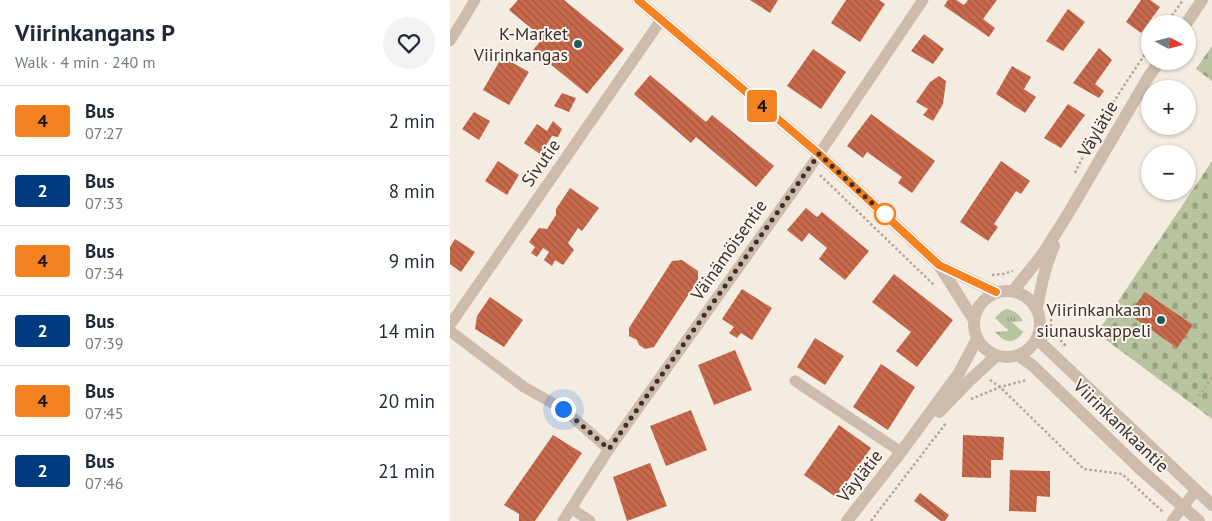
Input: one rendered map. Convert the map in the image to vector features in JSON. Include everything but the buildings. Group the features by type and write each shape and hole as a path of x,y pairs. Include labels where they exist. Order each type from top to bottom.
{"street":[{"path":"450,41 475,0"},
{"path":"638,0 819,154 939,265 974,320"},
{"name":"Väinämöisentie","path":"564,521 609,449 811,166 923,0"},
{"path":"1192,15 1202,0"},
{"name":"Sivutie","path":"450,325 661,20"},
{"name":"Väylätie","path":"1013,291 1042,255 1153,70"},
{"name":"Väylätie","path":"1037,308 1050,256 1068,214"},
{"path":"939,265 996,292"},
{"path":"1013,291 1023,294 1037,308 1040,318 1040,329 1033,346 1026,352 1019,356 1008,358 996,356 988,352 977,339 974,330 974,320 984,300 989,296 996,292 1013,291"},
{"path":"450,331 524,387 563,409 609,449"},
{"name":"Väylätie","path":"847,521 960,373 977,339"},
{"name":"Viirinkankaantie","path":"1037,339 1212,505"},
{"name":"Väylätie","path":"901,452 969,381 996,356"},
{"name":"Viirinkankaantie","path":"1019,356 1032,365 1138,467 1199,521"},
{"path":"795,381 901,452"},
{"path":"1172,520 1196,490"},
{"path":"571,508 590,521"}],"path":[{"path":"1172,15 1183,0"},
{"path":"811,166 941,291"},
{"path":"985,276 1003,274 1018,269"},
{"path":"1051,303 1051,331 1065,345"},
{"path":"1199,396 1212,377"},
{"path":"970,399 1000,387 1029,379"},
{"path":"990,380 1000,387 1084,469 1122,474 1172,520"},
{"path":"871,521 951,417"}],"green space":[{"path":"1212,46 1212,81 1196,69"},
{"path":"1212,161 1212,419 1097,333 1186,200 1196,200 1196,185"},
{"path":"1007,309 1020,316 1023,321 1012,322 1023,332 1013,341 998,336 995,332 1009,331 995,318"}],"bus line":[{"name":"4","path":"638,0 819,154 939,265 996,292"}],"place":[{"name":"K-Market Viirinkangas","path":"578,44"},
{"name":"Viirinkankaan siunauskappeli","path":"1161,320"}],"route":[{"path":"563,409 609,449 819,154 886,216 885,214"}]}
